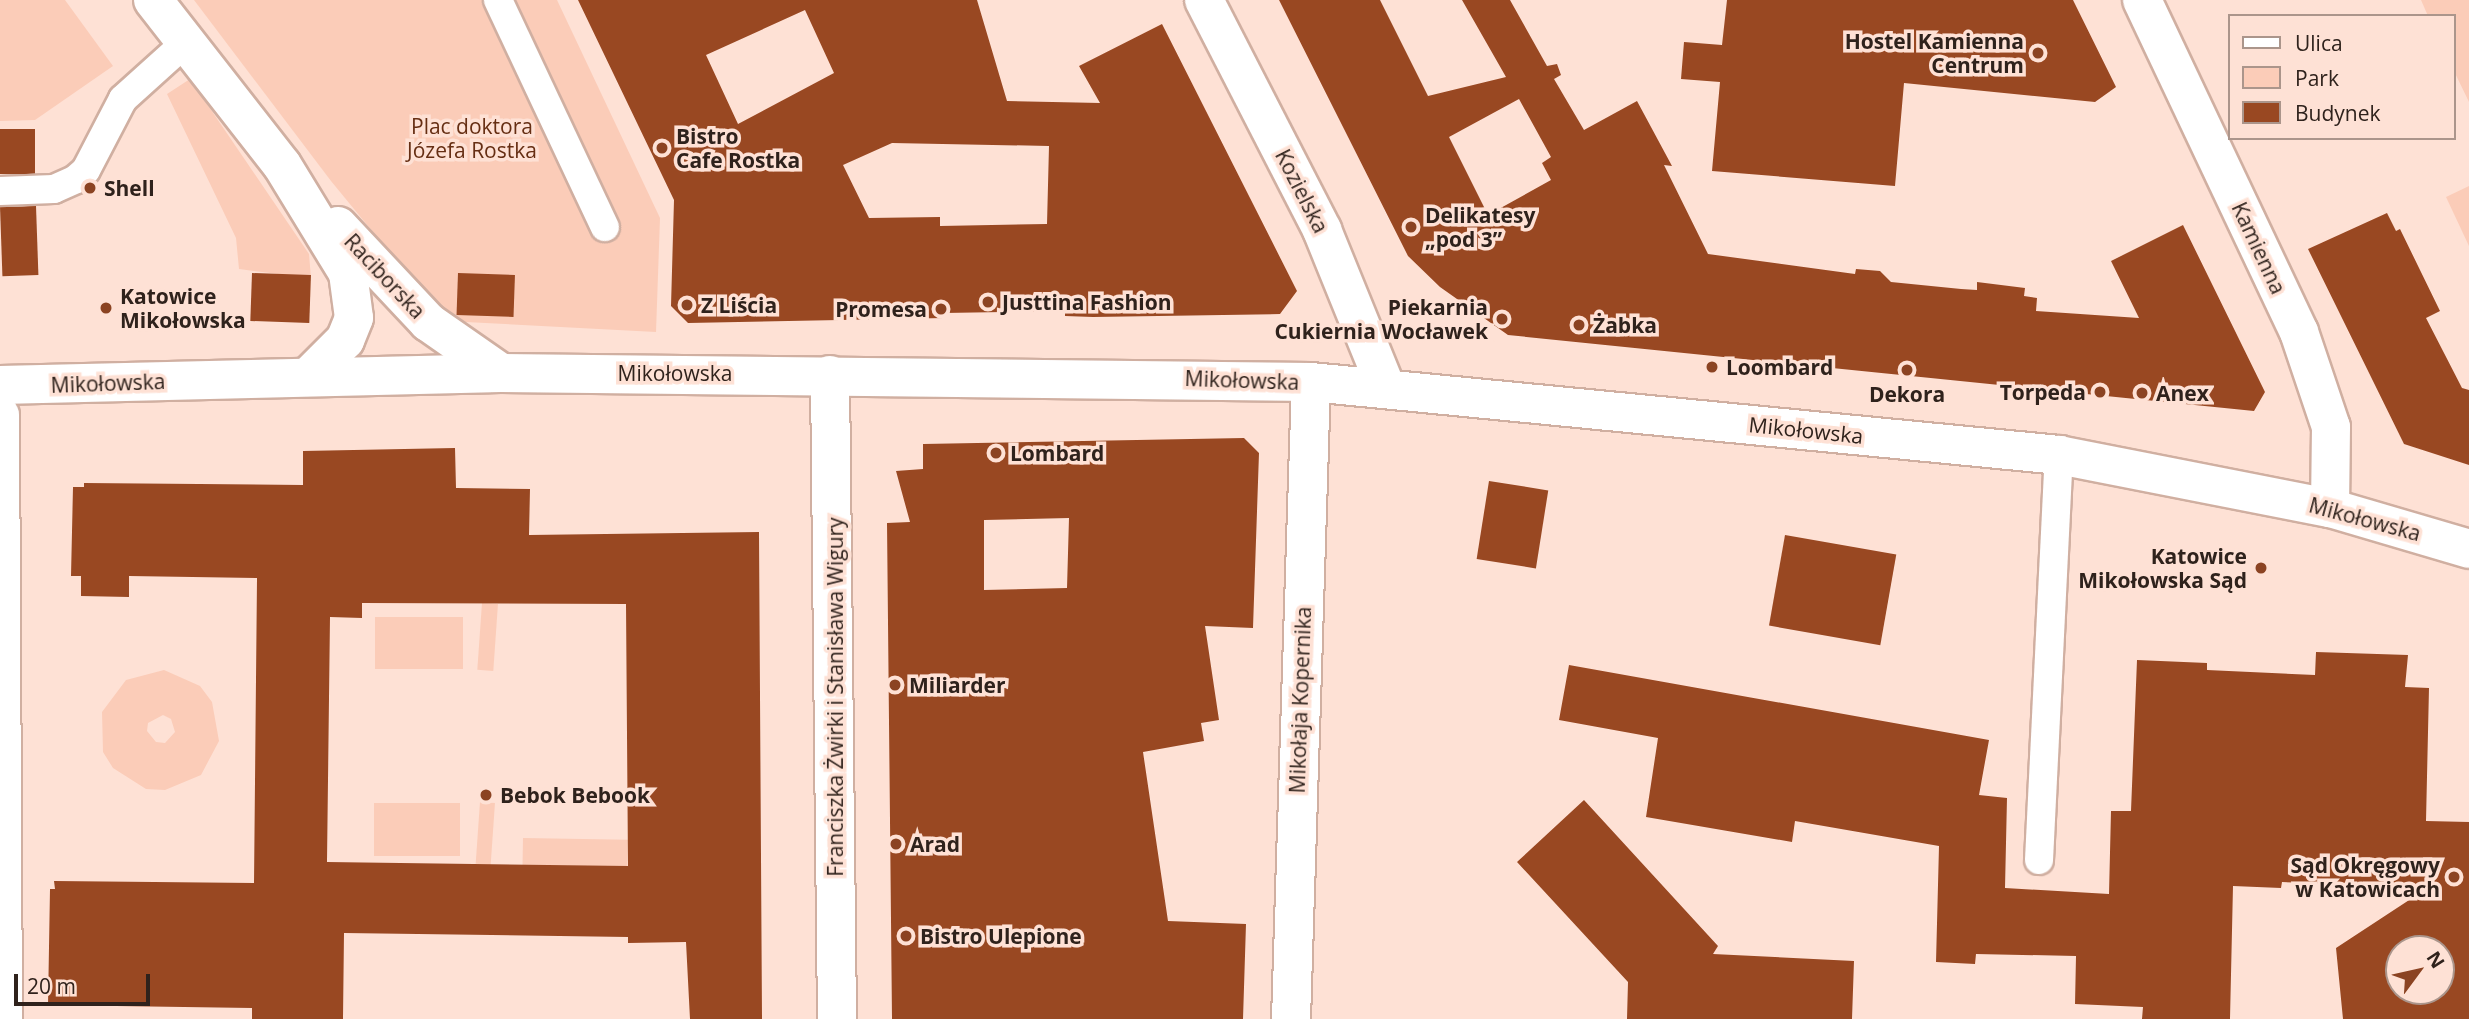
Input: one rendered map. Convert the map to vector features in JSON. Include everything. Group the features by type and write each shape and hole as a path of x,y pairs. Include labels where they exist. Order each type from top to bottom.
{"street":[{"name":"Raciborska","path":"153,0 282,165 428,322 501,373"},
{"name":"Kozielska","path":"1204,0 1322,230 1386,388"},
{"name":"Kamienna","path":"2142,0 2299,332 2331,427 2330,508"},
{"name":"Raciborska","path":"282,165 348,273 353,307 354,318 345,340 308,377"},
{"name":"Mikołowska","path":"0,385 501,373 1311,382 2059,455 2330,508 2469,549"},
{"name":"Franciszka Żwirki i Stanisława Wigury","path":"830,375 837,1019"},
{"name":"Mikołaja Kopernika","path":"1291,1019 1311,382"},
{"path":"0,415 3,1019"}],"lane":[{"path":"498,0 605,228"},
{"path":"0,191 54,189 76,179 86,170 123,99 186,42"},
{"path":"2039,860 2059,455"}],"green space":[{"path":"0,0 65,0 113,66 35,120 0,121"},
{"name":"Plac doktora Józefa Rostka","path":"194,0 557,0 660,218 656,332 446,321 331,181"},
{"path":"2421,0 2469,0 2469,102 2455,73 2455,14 2427,14"},
{"path":"190,79 309,254 311,278 239,269 236,238 167,94"},
{"path":"2469,186 2469,246 2446,197"},
{"path":"482,603 498,604 493,671 477,670"},
{"path":"375,617 463,617 463,669 375,669"},
{"path":"164,670 200,686 212,702 219,741 201,775 165,790 146,789 113,768 103,752 102,712 126,680","holes":["163,715 171,719 175,732 165,743 156,742 147,731 148,723"]},
{"path":"480,802 495,803 491,865 476,864"},
{"path":"374,803 460,803 460,856 374,856"},
{"path":"523,838 628,840 628,867 523,865"}],"building":[{"path":"578,0 977,0 1007,101 1100,103 1079,66 1162,24 1297,291 1280,314 1093,317 1065,316 1065,311 944,313 944,318 688,323 671,306 674,200","holes":["805,10 834,73 738,124 706,55","892,143 1049,146 1047,224 940,226 940,217 869,218 843,165"]},
{"path":"1279,0 1380,0 1428,96 1506,77 1462,0 1510,0 1547,66 1557,64 1561,75 1554,79 1584,130 1637,101 1672,166 1664,165 1708,254 1855,274 1856,269 1880,271 1891,282 1977,290 1977,282 2025,288 2024,296 2037,298 2036,311 2139,318 2111,261 2183,225 2265,392 2254,411 1508,335 1440,287 1408,256","holes":["1519,99 1551,157 1542,163 1551,180 1488,215 1449,137"]},
{"path":"1727,0 2073,0 2116,87 2095,102 1904,83 1895,186 1712,171 1720,82 1681,79 1684,42 1722,45"},
{"path":"0,129 35,129 35,174 0,174"},
{"path":"36,206 38,275 2,276 0,207"},
{"path":"2387,213 2396,231 2400,229 2440,311 2426,318 2462,388 2469,390 2469,465 2404,444 2308,249"},
{"path":"252,273 311,275 309,323 250,321"},
{"path":"458,273 515,275 513,317 457,315"},
{"path":"1244,438 1259,453 1253,628 1205,626 1219,720 1201,723 1204,741 1143,752 1168,921 1246,924 1243,1019 892,1019 887,523 910,522 896,471 923,469 923,444","holes":["1069,518 1067,588 984,590 984,520"]},
{"path":"455,448 456,488 530,489 529,535 759,532 762,1019 690,1019 686,942 628,943 628,937 344,933 343,1019 252,1019 252,1008 48,1005 50,889 55,889 54,881 254,883 257,578 129,576 129,597 81,596 81,576 71,576 73,487 84,487 84,483 303,485 303,451","holes":["362,603 626,604 628,866 327,862 330,617 362,618"]},
{"path":"1489,481 1548,490 1536,568 1477,559"},
{"path":"1785,535 1896,555 1880,645 1769,626"},
{"path":"2316,652 2408,655 2405,687 2429,688 2426,821 2469,822 2469,1019 2343,1019 2336,948 2429,887 2282,882 2281,888 2233,886 2230,1019 2142,1019 2143,1007 2075,1004 2076,956 1976,954 1975,964 1936,962 1939,846 1795,821 1792,842 1646,817 1658,738 1559,720 1569,665 1989,740 1979,795 2007,798 2005,888 2109,894 2111,811 2131,811 2137,660 2207,663 2207,670 2315,675"},
{"path":"1584,800 1718,946 1713,954 1854,961 1852,1019 1627,1019 1628,982 1517,862"}],"place":[{"name":"Hostel Kamienna Centrum","path":"2038,53"},
{"name":"Bistro Cafe Rostka","path":"662,148"},
{"name":"Shell","path":"90,188"},
{"name":"Delikatesy „pod 3”","path":"1411,227"},
{"name":"Justtina Fashion","path":"988,302"},
{"name":"Z Liścia","path":"687,305"},
{"name":"Katowice Mikołowska","path":"106,308"},
{"name":"Promesa","path":"941,309"},
{"name":"Piekarnia Cukiernia Wocławek","path":"1502,319"},
{"name":"Żabka","path":"1579,325"},
{"name":"Loombard","path":"1712,367"},
{"name":"Dekora","path":"1907,370"},
{"name":"Torpeda","path":"2100,392"},
{"name":"Anex","path":"2142,393"},
{"name":"Lombard","path":"996,453"},
{"name":"Katowice Mikołowska Sąd","path":"2261,568"},
{"name":"Miliarder","path":"895,685"},
{"name":"Bebok Bebook","path":"486,795"},
{"name":"Arad","path":"896,844"},
{"name":"Sąd Okręgowy w Katowicach","path":"2454,877"},
{"name":"Bistro Ulepione","path":"906,936"}]}
